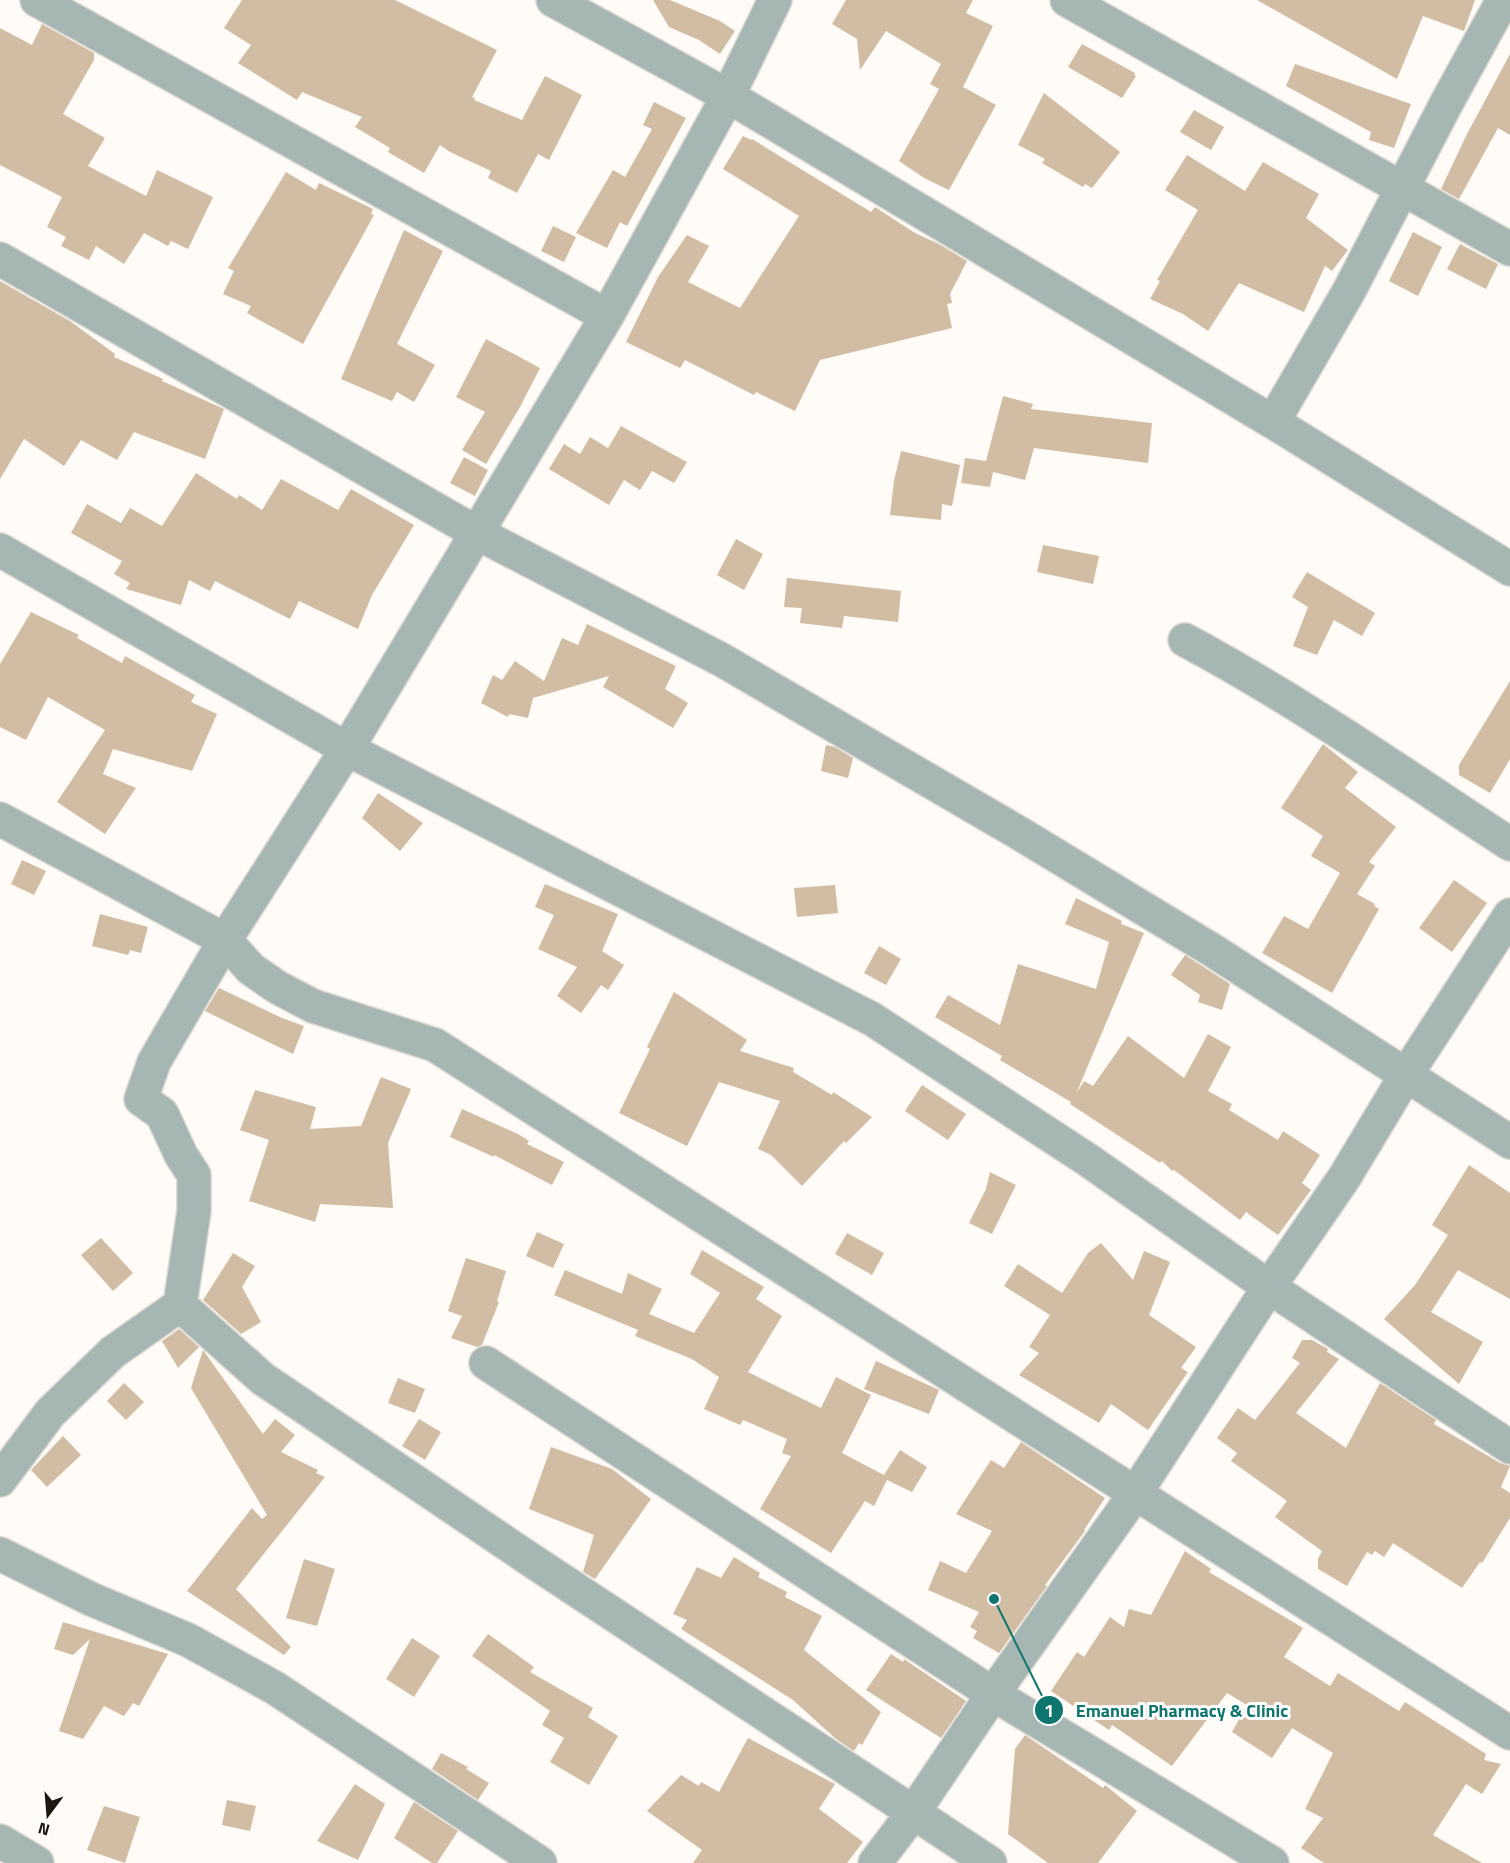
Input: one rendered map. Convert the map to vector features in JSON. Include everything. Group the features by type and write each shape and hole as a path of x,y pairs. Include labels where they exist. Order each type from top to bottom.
{"street":[{"path":"37,0 607,316"},
{"path":"553,0 728,96 1273,422 1510,569"},
{"path":"0,1480 50,1413 113,1352 180,1305 194,1211 194,1175 181,1155 162,1114 141,1099 154,1062 225,940 347,748 607,316 728,96 775,0"},
{"path":"1067,0 1510,249"},
{"path":"1273,422 1349,291 1503,0"},
{"path":"0,259 477,533 722,660 998,821 1212,950 1510,1142"},
{"path":"0,550 347,748 872,1019 1088,1160 1269,1287 1510,1447"},
{"path":"1185,640 1287,700 1510,844"},
{"path":"0,819 225,940 250,969 277,987 313,1006 435,1045 1510,1733"},
{"path":"875,1863 913,1813 993,1694 1135,1494 1269,1287 1344,1178 1406,1075 1510,915"},
{"path":"180,1305 263,1379 528,1558 990,1863"},
{"path":"486,1363 993,1694 1272,1863"},
{"path":"0,1554 91,1599 188,1640 275,1688 540,1863"},
{"path":"0,1842 37,1863"}],"building":[{"path":"242,0 395,0 497,50 472,97 475,98 474,100 522,120 545,76 582,95 549,160 538,154 517,193 488,178 491,171 440,145 424,173 388,152 390,148 355,127 362,117 302,92 297,100 238,63 251,45 224,28"},
{"path":"653,0 670,0 720,21 735,31 720,54 699,40 669,27"},
{"path":"846,0 973,0 966,13 993,26 963,87 996,105 949,190 924,178 899,161 939,89 930,84 941,64 886,31 860,70 857,39 832,24"},
{"path":"1257,0 1475,0 1464,31 1423,16 1397,79"},
{"path":"42,24 94,53 94,60 63,114 105,138 88,166 146,196 157,170 213,197 188,249 171,241 168,246 144,233 124,264 96,246 89,260 61,246 66,237 47,227 62,197 0,165 0,28 32,45"},
{"path":"1082,44 1135,73 1136,76 1122,98 1068,67"},
{"path":"1510,54 1510,135 1498,128 1459,199 1441,189 1466,136"},
{"path":"1295,64 1411,104 1394,148 1369,140 1371,132 1286,86"},
{"path":"1044,93 1120,152 1092,188 1085,184 1083,187 1042,163 1045,159 1018,145"},
{"path":"654,102 686,118 627,226 620,222 607,248 576,233 613,170 625,177 652,129 643,125"},
{"path":"1194,110 1224,127 1211,150 1180,132"},
{"path":"743,136 752,139 871,212 875,207 915,233 967,261 950,294 952,303 947,304 952,328 820,360 795,411 756,392 754,395 685,360 680,368 626,342 658,277 687,235 709,246 688,282 740,308 799,216 723,169"},
{"path":"1187,155 1245,191 1263,162 1319,194 1306,218 1348,250 1332,271 1325,266 1304,312 1239,283 1208,331 1183,314 1150,299 1160,281 1157,280 1198,210 1165,190"},
{"path":"286,172 316,190 319,183 373,209 371,214 374,215 303,344 247,313 251,306 223,294 234,271 228,268"},
{"path":"553,226 576,237 564,262 541,251"},
{"path":"404,230 443,251 397,344 435,365 414,402 397,392 392,401 341,379"},
{"path":"1413,232 1442,247 1418,296 1389,281"},
{"path":"1460,244 1498,264 1486,289 1447,269"},
{"path":"0,281 70,321 115,354 114,357 224,409 205,459 134,432 117,460 81,440 64,466 24,439 0,479"},
{"path":"486,339 540,368 486,464 462,450 485,412 456,397"},
{"path":"1003,396 1033,404 1031,409 1152,423 1148,463 1034,448 1025,480 993,472 990,487 961,483 965,458 986,461"},
{"path":"621,426 687,462 674,483 652,471 640,490 624,480 609,505 549,469 564,444 580,454 590,437 608,448"},
{"path":"901,451 960,465 952,506 942,504 941,520 890,515 894,481"},
{"path":"464,457 488,470 475,496 450,483"},
{"path":"196,473 237,499 239,495 262,510 281,479 338,510 351,489 414,525 372,595 358,629 299,601 290,619 215,581 210,591 189,580 181,605 126,589 130,583 114,574 122,561 71,533 87,504 121,523 130,508 162,526"},
{"path":"736,539 763,554 744,590 717,575"},
{"path":"1043,545 1099,556 1093,584 1037,572"},
{"path":"1307,572 1375,613 1362,636 1334,620 1317,655 1293,646 1308,607 1292,597"},
{"path":"787,578 901,591 898,622 844,616 842,628 800,623 802,608 784,607"},
{"path":"31,612 79,635 77,638 122,663 125,656 195,695 191,702 217,714 192,771 113,749 103,774 136,788 105,834 57,802 105,730 48,697 26,740 0,727 0,664"},
{"path":"587,624 676,666 665,689 688,703 673,728 603,687 609,676 533,698 528,718 509,714 508,717 481,703 493,675 502,680 515,661 544,681 562,638 578,645"},
{"path":"1510,681 1510,759 1490,793 1459,775 1459,765"},
{"path":"1323,744 1358,772 1345,788 1396,827 1369,862 1375,866 1357,894 1375,904 1374,906 1379,909 1332,993 1262,953 1284,916 1308,929 1340,873 1311,856 1323,836 1281,808"},
{"path":"826,745 835,747 853,758 848,778 821,771"},
{"path":"378,793 423,823 400,851 362,818"},
{"path":"22,860 46,871 34,895 11,884"},
{"path":"1454,880 1487,903 1452,952 1419,928"},
{"path":"545,884 618,914 602,951 624,965 608,990 601,985 581,1013 557,996 577,967 538,949 554,915 535,907"},
{"path":"835,885 838,913 797,917 794,888"},
{"path":"1076,898 1122,921 1121,924 1144,933 1076,1094 1084,1081 1093,1086 1128,1036 1184,1078 1208,1034 1231,1047 1208,1091 1232,1104 1229,1110 1278,1140 1283,1131 1320,1155 1302,1183 1311,1190 1278,1235 1246,1212 1240,1220 1174,1170 1172,1171 1162,1161 1160,1163 1070,1104 1071,1102 1000,1060 1002,1056 935,1017 948,995 1000,1025 1018,964 1096,989 1109,942 1065,924"},
{"path":"100,914 148,927 141,953 130,950 128,955 92,946"},
{"path":"879,946 901,959 886,985 864,973"},
{"path":"1185,955 1230,984 1222,1010 1198,1002 1200,995 1171,975"},
{"path":"219,988 304,1026 293,1054 205,1011"},
{"path":"674,992 747,1040 740,1051 794,1068 793,1072 832,1095 833,1092 872,1117 846,1143 844,1141 802,1186 771,1155 758,1149 780,1101 719,1082 687,1146 619,1113 650,1049 647,1047"},
{"path":"381,1077 411,1089 388,1143 393,1208 320,1204 315,1222 249,1201 269,1140 240,1130 255,1090 316,1107 310,1129 361,1126"},
{"path":"922,1085 966,1114 948,1140 905,1111"},
{"path":"462,1109 518,1134 529,1141 527,1144 564,1162 552,1185 494,1155 494,1157 450,1137"},
{"path":"1469,1165 1510,1193 1510,1299 1458,1270 1431,1312 1483,1342 1459,1384 1384,1319 1415,1285 1448,1235 1432,1225"},
{"path":"990,1172 1016,1185 992,1234 969,1223 986,1189"},
{"path":"537,1232 564,1244 553,1268 526,1256"},
{"path":"847,1233 884,1253 872,1275 835,1254"},
{"path":"101,1238 133,1273 113,1291 81,1255"},
{"path":"1101,1243 1133,1280 1144,1251 1170,1262 1149,1315 1196,1347 1181,1368 1188,1372 1148,1430 1111,1404 1099,1423 1019,1375 1039,1353 1029,1347 1050,1315 1004,1286 1018,1264 1062,1293 1088,1253"},
{"path":"702,1250 764,1287 756,1299 782,1316 748,1372 821,1408 836,1377 871,1395 842,1453 884,1475 900,1450 927,1467 912,1492 887,1480 874,1506 865,1501 831,1553 760,1509 791,1456 782,1453 787,1439 743,1420 740,1425 704,1409 719,1377 692,1359 635,1336 638,1330 554,1295 565,1270 622,1294 628,1273 662,1289 649,1314 694,1333 720,1293 690,1274"},
{"path":"233,1253 255,1266 242,1287 261,1322 241,1334 203,1300"},
{"path":"466,1258 506,1271 497,1301 499,1302 482,1345 477,1347 451,1338 462,1316 448,1311"},
{"path":"179,1329 199,1347 178,1368 162,1341"},
{"path":"1302,1340 1312,1340 1328,1349 1327,1352 1339,1359 1296,1413 1346,1448 1380,1383 1436,1420 1434,1424 1500,1463 1510,1466 1501,1487 1510,1493 1510,1518 1482,1563 1480,1562 1462,1588 1393,1543 1384,1557 1375,1551 1372,1555 1367,1552 1347,1586 1318,1569 1318,1559 1322,1551 1275,1517 1287,1501 1231,1461 1237,1453 1217,1438 1238,1408 1255,1420 1300,1363 1292,1358"},
{"path":"203,1350 263,1434 275,1419 295,1435 281,1452 318,1470 316,1473 325,1477 236,1589 291,1647 284,1655 187,1591 252,1508 262,1519 267,1515 191,1388"},
{"path":"876,1361 939,1390 929,1414 864,1389"},
{"path":"398,1378 425,1389 415,1413 388,1403"},
{"path":"124,1383 144,1402 126,1420 107,1401"},
{"path":"419,1419 441,1432 425,1460 402,1446"},
{"path":"63,1436 81,1455 47,1487 31,1470"},
{"path":"1021,1442 1105,1498 1085,1531 999,1653 973,1638 977,1631 970,1627 979,1612 928,1590 940,1561 966,1573 992,1531 956,1514 991,1460 1004,1468"},
{"path":"551,1447 612,1469 651,1499 595,1579 583,1572 594,1535 529,1509"},
{"path":"1185,1551 1211,1569 1209,1572 1303,1628 1284,1657 1330,1686 1338,1673 1399,1711 1405,1702 1486,1754 1484,1760 1501,1764 1482,1794 1466,1784 1433,1835 1482,1863 1324,1863 1301,1848 1323,1818 1305,1809 1333,1753 1292,1728 1272,1758 1232,1732 1247,1705 1227,1693 1172,1766 1112,1725 1109,1730 1051,1691 1077,1652 1084,1657 1110,1617 1124,1627 1129,1609 1151,1615"},
{"path":"734,1557 760,1573 758,1577 787,1592 785,1597 822,1616 804,1650 881,1712 862,1745 859,1743 854,1751 836,1739 793,1700 681,1629 687,1620 673,1614 697,1567 721,1578"},
{"path":"304,1559 335,1569 317,1626 286,1618"},
{"path":"63,1622 168,1654 139,1706 133,1703 124,1716 104,1706 83,1739 59,1731 90,1639 73,1655 54,1649"},
{"path":"488,1634 534,1667 530,1672 593,1708 588,1717 618,1736 589,1785 550,1762 564,1738 542,1725 550,1711 472,1656"},
{"path":"412,1638 440,1656 414,1697 386,1679"},
{"path":"891,1654 903,1662 904,1659 966,1701 941,1738 866,1690"},
{"path":"1025,1735 1103,1788 1105,1785 1137,1811 1098,1863 1048,1863 1008,1834 1015,1749"},
{"path":"748,1738 835,1784 819,1809 863,1842 847,1863 693,1863 702,1850 647,1811 681,1775 699,1786 701,1782 719,1792"},
{"path":"441,1753 468,1767 466,1769 489,1783 478,1800 432,1769"},
{"path":"355,1784 385,1804 358,1860 317,1841"},
{"path":"227,1800 256,1806 250,1831 222,1825"},
{"path":"414,1802 458,1831 437,1863 432,1863 394,1838"},
{"path":"104,1806 140,1817 125,1863 87,1850"}],"place":[{"name":"Emanuel Pharmacy & Clinic","path":"994,1599"}]}
